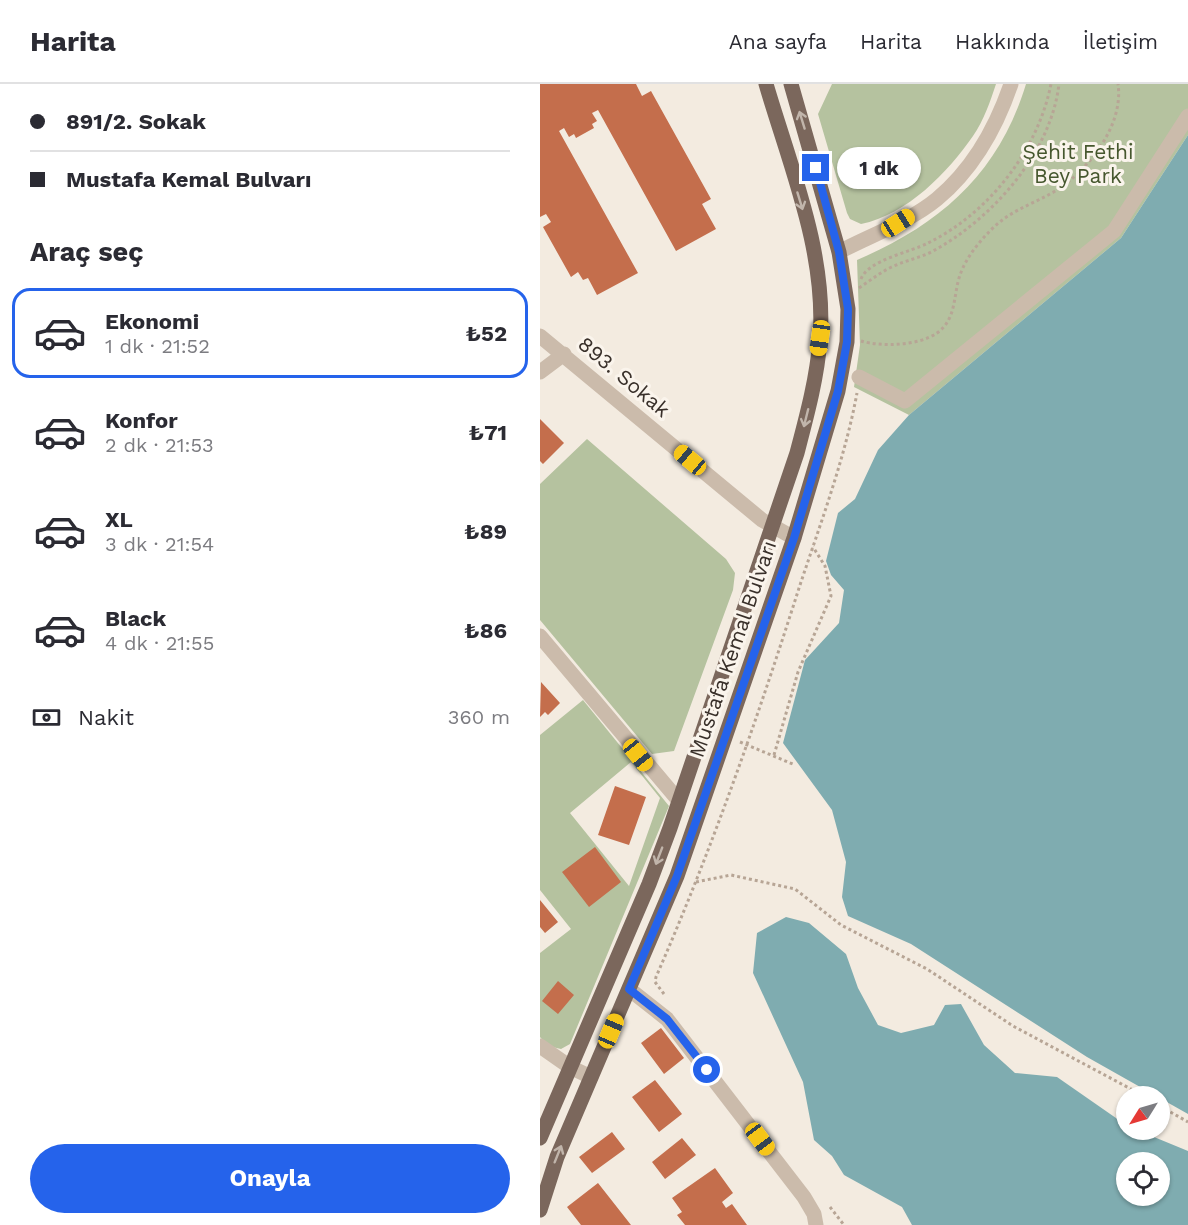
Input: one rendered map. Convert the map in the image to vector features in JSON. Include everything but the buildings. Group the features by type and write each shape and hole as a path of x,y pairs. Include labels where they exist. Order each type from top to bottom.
{"main road":[{"name":"Mustafa Kemal Bulvarı","path":"540,1138 649,884 797,453 813,390 820,338 818,282 808,225 766,84"},
{"name":"Mustafa Kemal Bulvarı","path":"540,1210 556,1157 677,876 801,539 844,361 848,309 839,252 791,84"}],"street":[{"path":"839,252 898,223 936,199 987,141 998,121 1011,84"},
{"path":"859,377 905,401 1114,231 1188,116"},
{"name":"893. Sokak","path":"540,336 771,527 801,539"},
{"path":"540,372 564,354"},
{"path":"540,636 679,801"},
{"path":"629,989 667,1019 804,1197 814,1214 816,1225"},
{"path":"540,1046 570,1067 591,1077"}],"path":[{"path":"863,296 862,275 873,266 943,235 977,209 997,189 1018,161 1036,130 1051,84"},
{"path":"855,291 892,266 933,251 982,216 1003,195 1019,174 1043,134 1059,84"},
{"path":"858,339 915,341 938,333 950,317 960,276 981,241 1005,218 1055,191 1074,177 1104,141 1118,105 1118,84"},
{"path":"665,996 656,982 656,977 695,882 747,743 813,547 853,414 864,330"},
{"path":"774,755 798,672 831,596 825,566 813,547 801,539"},
{"path":"740,742 795,765"},
{"path":"677,876 695,882 732,875 795,889 840,925 927,969 1013,1026 1125,1086"},
{"path":"1170,1112 1188,1122"},
{"path":"826,1202 844,1225"}],"green space":[{"path":"832,84 996,84 977,130 939,177 910,202 894,212 861,224 850,219 847,213 818,114"},
{"name":"Şehit Fethi Bey Park","path":"1026,84 1188,84 1188,135 1121,238 909,415 854,387 860,345 857,260 915,230 963,192 1000,144"},
{"path":"587,439 726,559 735,573 733,590 674,751 652,754 540,620 540,484"},
{"path":"583,700 669,806 570,1044 561,1049 548,1046 540,1037 540,953 571,929 540,890 540,735","holes":["631,762 660,798 629,886 570,813"]}],"water":[{"path":"1188,135 1188,1114 1170,1104 1170,1086 1138,1086 1087,1057 911,944 848,916 842,897 846,862 832,810 783,743 805,660 839,623 844,590 831,575 826,561 838,513 855,499 878,450 909,415 1121,238"},
{"path":"786,917 809,923 846,954 858,988 878,1025 901,1033 934,1025 945,1005 961,1004 984,1045 1015,1073 1057,1077 1116,1118 1116,1140 1161,1140 1188,1151 1188,1225 912,1225 902,1207 844,1175 832,1156 814,1140 803,1082 753,973 757,933"}],"route":[{"path":"707,1070 667,1019 640,995 629,989 677,876 794,538 838,391 847,342 848,309 839,252 816,168"}]}
